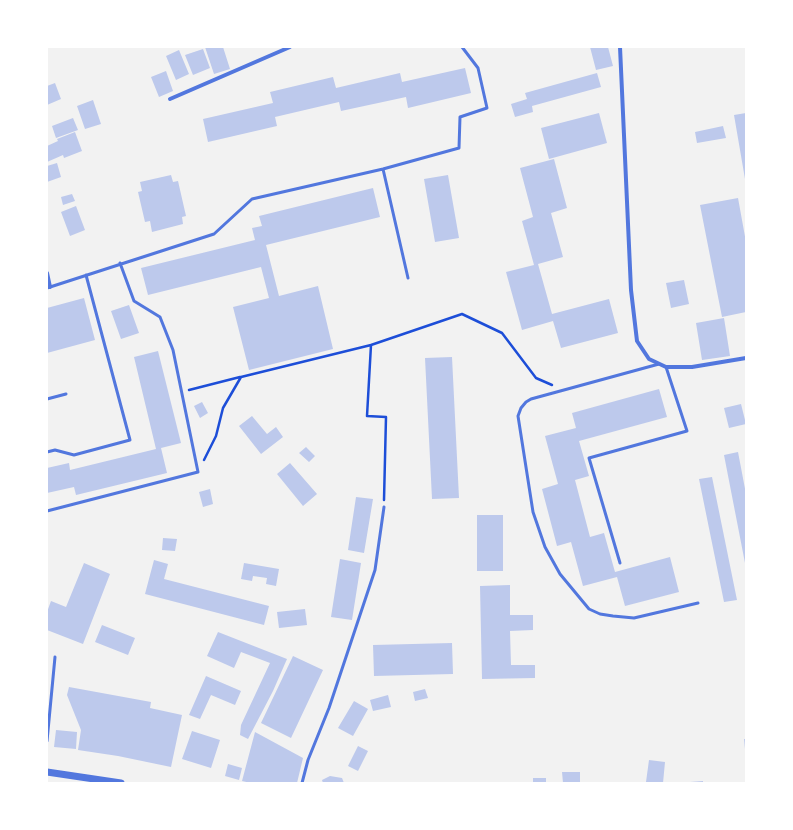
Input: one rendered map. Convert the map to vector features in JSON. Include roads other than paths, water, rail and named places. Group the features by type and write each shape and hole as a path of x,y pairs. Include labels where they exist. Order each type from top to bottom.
{"street":[{"path":"170,99 290,47"},
{"path":"620,47 631,290 637,341 649,359 666,367 692,367 746,358"},
{"path":"47,273 49,287"},
{"path":"47,772 121,783"}],"lane":[{"path":"49,287 214,234 252,199 383,169 459,148 460,117 487,108 478,68 462,47"},
{"path":"383,169 408,278"},
{"path":"47,511 198,472 173,350 160,317 134,301 120,263"},
{"path":"47,452 55,450 74,455 130,440 86,275"},
{"path":"659,364 563,390 526,402 521,408 518,416 533,512 545,547 560,574 589,609 600,614 634,618 698,604"},
{"path":"620,563 589,458 687,431 666,367"},
{"path":"47,399 66,394"},
{"path":"302,783 308,760 329,708 375,570 384,507"},
{"path":"47,741 55,657"}]}
